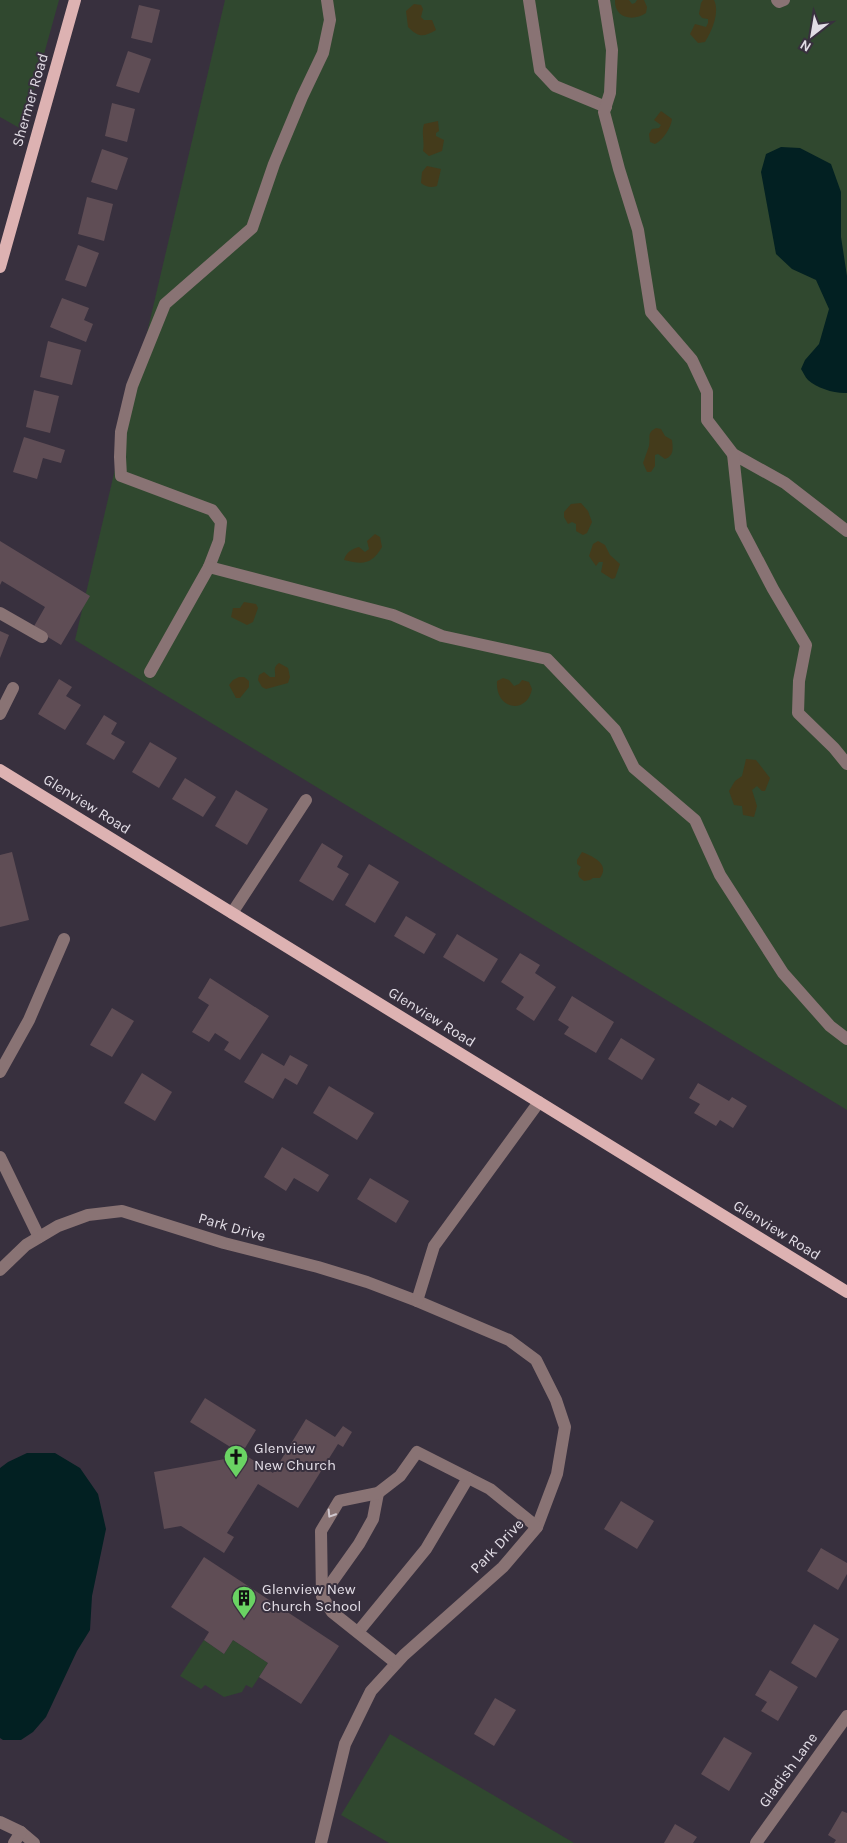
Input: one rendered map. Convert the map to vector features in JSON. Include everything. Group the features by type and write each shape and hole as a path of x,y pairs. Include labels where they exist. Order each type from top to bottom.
{"main road":[{"name":"Shermer Road","path":"0,267 75,0"},
{"name":"Glenview Road","path":"0,770 847,1292"}],"street":[{"path":"150,672 209,566 219,541 222,522 212,510 121,476 121,432 132,386 165,304 252,228 274,164 323,53 330,20 327,0"},
{"path":"529,0 540,70 555,86 606,107"},
{"path":"604,0 612,50 610,93 604,112 638,230 651,312 692,360 707,392 707,420 733,454 785,483 847,531"},
{"path":"778,0 779,2 784,0"},
{"path":"733,454 741,528 773,589 806,645 799,681 798,713 834,748 847,764"},
{"path":"209,566 393,615 442,636 547,659 616,730 634,768 695,820 720,875 783,973 830,1026 847,1039"},
{"path":"0,613 42,637"},
{"path":"0,714 13,688"},
{"path":"232,912 306,800"},
{"path":"0,1072 29,1020 64,939"},
{"path":"417,1301 434,1246 539,1102"},
{"path":"0,1157 39,1237"},
{"name":"Park Drive","path":"0,1270 26,1245 58,1226 88,1215 122,1211 224,1243 318,1267 367,1282 509,1340 536,1360 556,1400 565,1427 557,1474 537,1528 503,1567 396,1663 371,1691 345,1744 321,1843"},
{"path":"396,1663 332,1612 322,1596 320,1531 339,1501 378,1493 400,1476 418,1452 490,1489 537,1528"},
{"path":"358,1632 426,1548 468,1478"},
{"path":"322,1596 359,1544 373,1519 378,1493"},
{"name":"Gladish Lane","path":"756,1843 847,1716"},
{"path":"0,1822 17,1838 34,1843"}],"green space":[{"path":"0,0 59,0 23,130 0,117"},
{"path":"225,0 847,0 847,1110 75,640"},
{"path":"204,1640 224,1654 233,1640 268,1663 252,1688 246,1685 242,1692 224,1697 205,1685 201,1689 180,1676"},
{"path":"390,1734 574,1843 389,1843 341,1815"}],"sand":[{"path":"615,0 629,0 632,4 637,0 644,0 647,7 646,13 636,17 625,17 618,11"},
{"path":"703,0 714,0 716,16 713,27 705,42 698,43 690,34 695,24 706,27 708,23 708,19 702,18 699,14"},
{"path":"414,4 421,5 423,9 421,17 424,20 432,20 436,30 428,34 419,35 408,27 406,11"},
{"path":"661,111 672,119 666,133 655,144 650,142 649,134 652,129 659,128 661,125 654,120"},
{"path":"438,121 439,131 436,133 436,136 444,140 442,151 429,156 423,151 424,124"},
{"path":"427,166 441,169 437,186 429,187 421,183 422,172"},
{"path":"656,428 661,429 665,436 672,440 672,452 665,459 658,454 655,455 655,466 651,472 647,472 643,463 649,446 650,434"},
{"path":"581,503 588,511 592,522 587,533 583,535 576,531 576,524 572,522 568,524 564,517 564,512 571,504"},
{"path":"375,534 380,537 382,547 375,557 362,563 344,560 348,553 354,549 359,547 365,552 369,549 367,541"},
{"path":"598,541 605,545 610,555 620,564 615,578 612,579 601,572 603,562 599,562 596,566 589,556 593,544"},
{"path":"244,602 256,604 258,608 253,622 247,625 231,617 233,608 240,608"},
{"path":"279,663 288,668 290,677 288,683 266,689 262,687 258,680 259,675 264,672 270,677 275,677 275,668"},
{"path":"239,677 244,677 249,681 249,687 240,698 236,698 229,685"},
{"path":"503,678 509,680 514,686 522,680 529,682 532,689 524,703 512,706 501,698 497,681"},
{"path":"746,759 756,760 770,778 765,791 762,791 757,786 752,790 757,806 754,817 743,815 742,806 734,805 729,791 735,781 742,776"},
{"path":"582,852 600,862 603,873 600,878 584,881 579,877 578,873 581,867 577,864 577,860"}],"shaded area":[{"path":"781,147 800,148 831,164 841,192 841,237 847,276 847,393 816,386 808,380 801,369 805,360 819,344 829,309 816,280 792,269 776,254 761,172 766,154"},
{"path":"27,1453 55,1453 80,1468 98,1494 106,1529 92,1596 90,1630 77,1651 46,1717 33,1732 21,1740 3,1740 0,1738 0,1468"}],"building":[{"path":"139,5 160,10 152,43 131,38"},
{"path":"128,51 151,59 139,93 116,86"},
{"path":"112,103 135,109 127,142 105,136"},
{"path":"102,149 128,158 117,190 91,182"},
{"path":"87,197 113,204 104,241 78,234"},
{"path":"78,245 99,253 86,287 65,280"},
{"path":"62,298 89,308 84,320 93,324 86,342 50,327"},
{"path":"48,341 81,350 72,385 40,377"},
{"path":"34,390 59,396 50,433 26,427"},
{"path":"24,437 65,450 61,463 43,458 37,479 13,472"},
{"path":"0,541 90,596 61,645 33,628 45,607 2,581 0,585"},
{"path":"0,631 9,635 0,658"},
{"path":"59,679 72,687 66,696 81,705 65,730 38,714"},
{"path":"104,715 117,723 111,734 125,742 114,760 86,744"},
{"path":"150,742 177,758 159,788 132,772"},
{"path":"185,778 216,797 203,817 172,799"},
{"path":"236,790 268,809 247,845 215,826"},
{"path":"322,843 343,856 337,867 349,874 333,901 299,881"},
{"path":"12,852 29,920 0,927 0,855"},
{"path":"369,864 399,882 375,923 345,905"},
{"path":"406,916 436,934 424,954 394,936"},
{"path":"457,934 498,959 484,982 443,957"},
{"path":"520,953 540,965 535,973 556,987 534,1021 516,1009 524,997 501,982"},
{"path":"210,978 269,1016 240,1060 224,1050 229,1042 215,1033 209,1042 192,1032 209,1005 198,998"},
{"path":"572,996 614,1022 596,1053 564,1034 569,1027 558,1020"},
{"path":"112,1008 134,1021 112,1057 90,1045"},
{"path":"621,1038 655,1059 642,1080 608,1059"},
{"path":"262,1053 284,1066 290,1055 308,1065 297,1085 285,1078 273,1099 244,1082"},
{"path":"142,1073 172,1092 155,1121 124,1103"},
{"path":"698,1083 729,1101 732,1097 747,1106 733,1128 720,1120 716,1126 694,1113 700,1104 689,1098"},
{"path":"329,1086 374,1113 357,1140 313,1113"},
{"path":"282,1147 329,1175 318,1192 294,1178 286,1191 264,1177"},
{"path":"370,1178 409,1201 396,1223 357,1199"},
{"name":"Glenview New Church","path":"205,1398 256,1430 242,1453 273,1473 306,1419 335,1437 343,1426 352,1432 343,1447 338,1444 298,1508 258,1484 227,1533 234,1537 224,1553 181,1526 164,1529 154,1472 225,1459 232,1448 190,1422"},
{"path":"621,1501 654,1521 637,1549 604,1529"},
{"path":"821,1548 847,1563 847,1574 838,1590 807,1571"},
{"name":"Glenview New Church School","path":"204,1557 339,1646 301,1704 259,1677 268,1663 233,1640 224,1654 204,1640 209,1632 171,1607"},
{"path":"814,1624 839,1639 816,1678 791,1663"},
{"path":"770,1670 798,1687 778,1721 761,1711 767,1702 755,1695"},
{"path":"495,1698 516,1710 494,1746 474,1734"},
{"path":"724,1737 752,1753 729,1791 701,1774"},
{"path":"842,1811 847,1813 847,1843 834,1843 836,1840 828,1835"},
{"path":"675,1824 697,1837 693,1843 664,1843"}],"place":[{"name":"Glenview New Church","path":"236,1478"},
{"name":"Glenview New Church School","path":"244,1619"}]}
